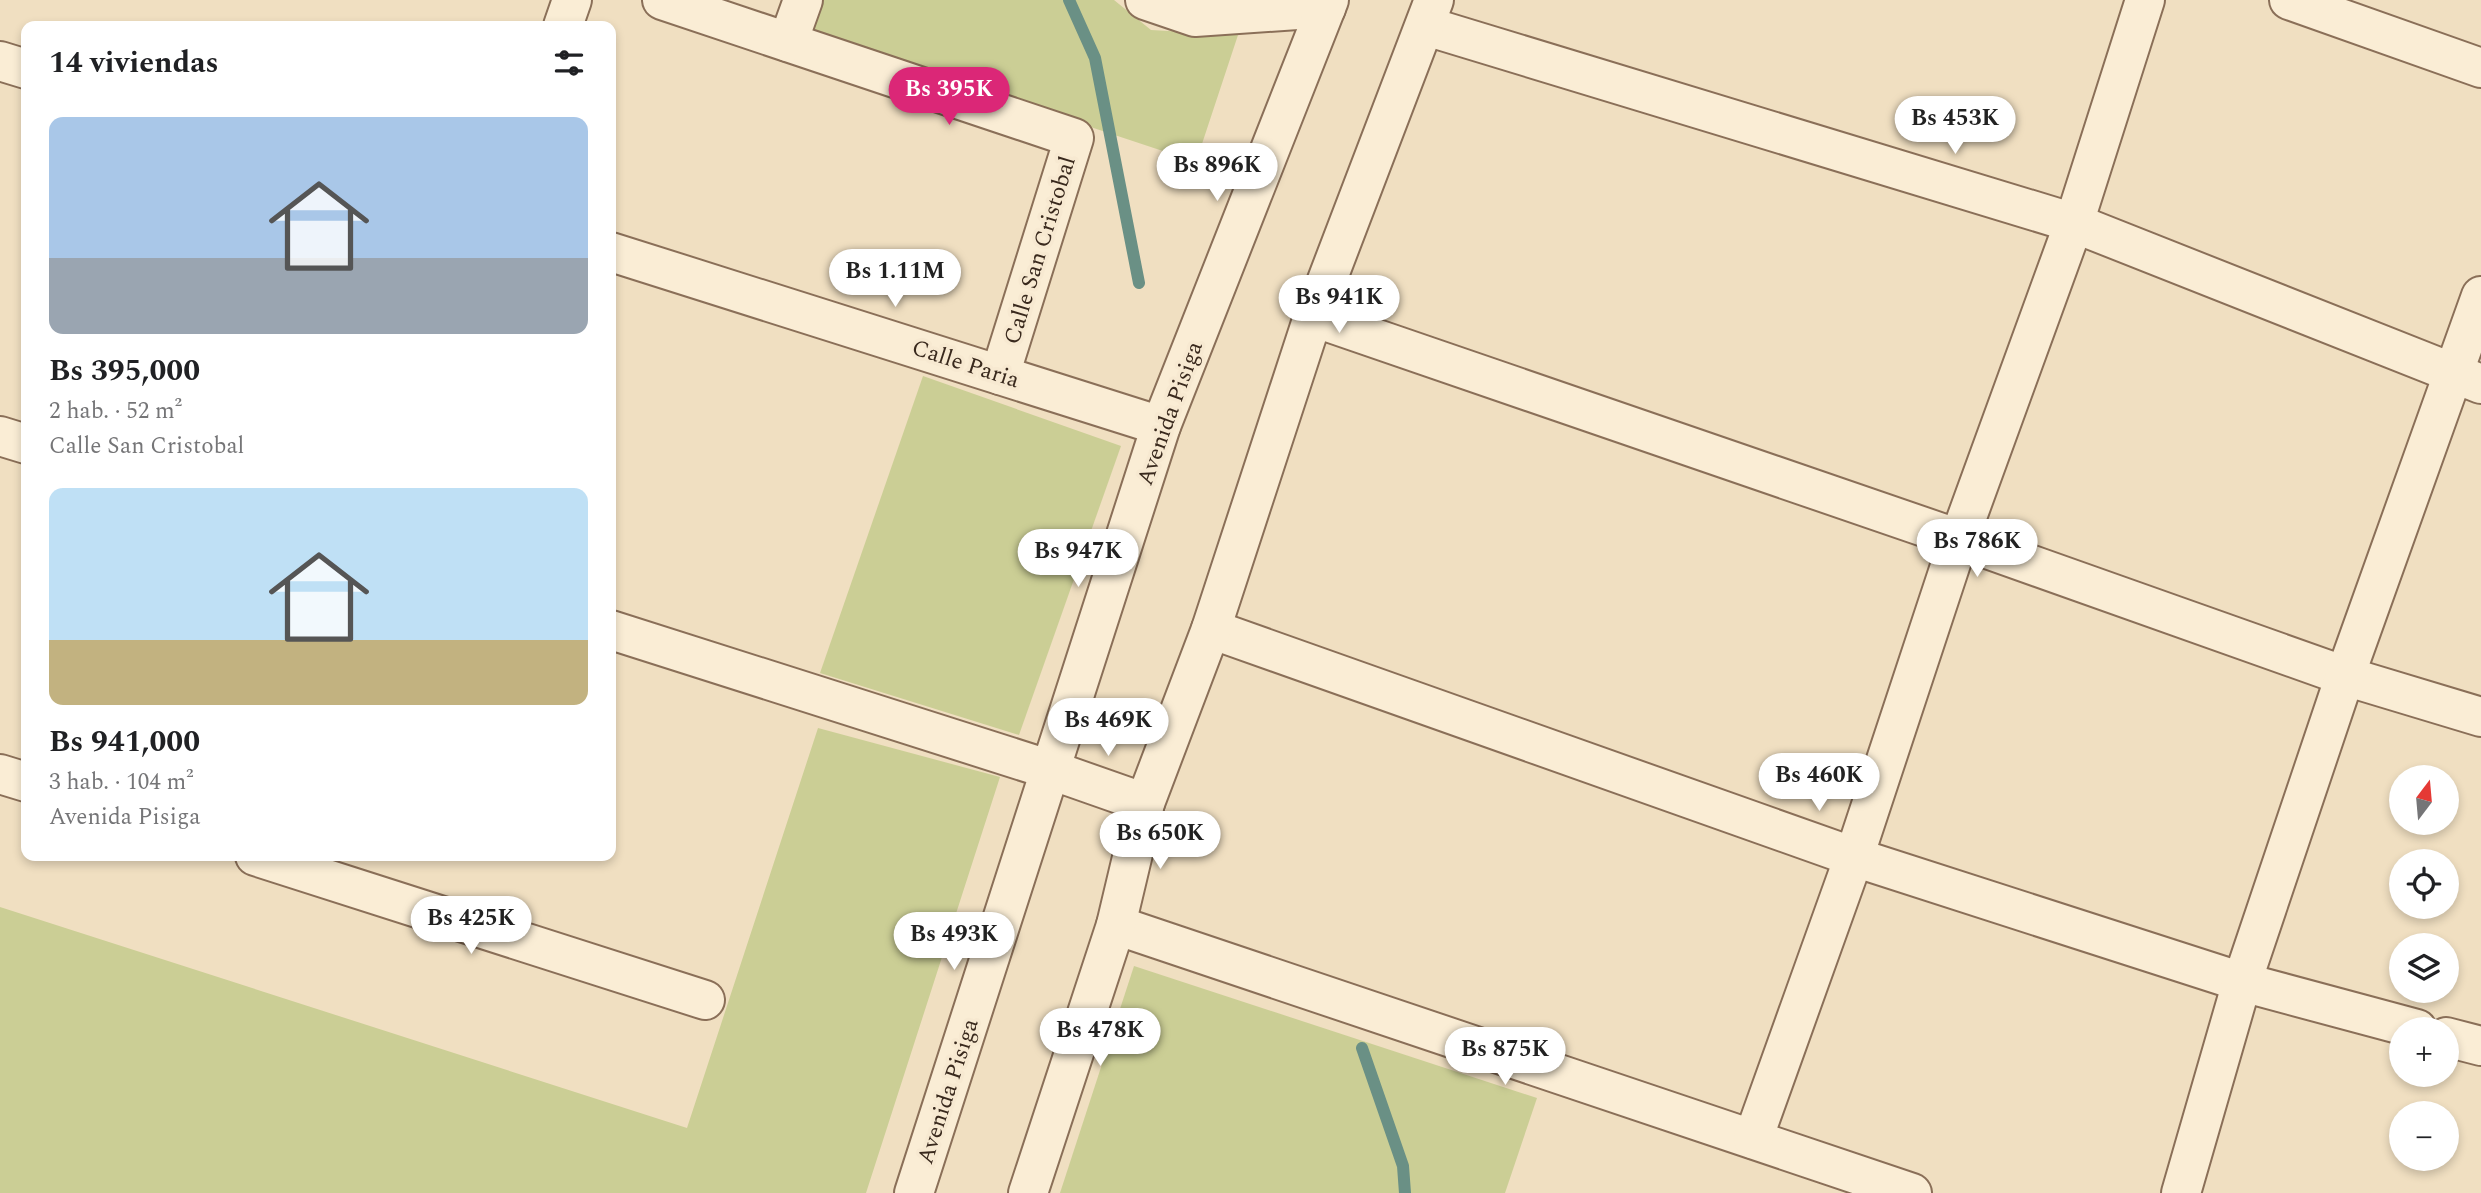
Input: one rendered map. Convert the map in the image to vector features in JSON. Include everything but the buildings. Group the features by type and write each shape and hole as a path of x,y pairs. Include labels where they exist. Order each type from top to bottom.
{"street":[{"path":"566,21 572,0"},
{"name":"Calle San Cristobal","path":"662,0 1074,138 1000,375"},
{"path":"788,42 803,0"},
{"path":"1145,0 1195,17 1328,4"},
{"path":"1753,1139 1854,857 1959,539 2074,223 2145,0"},
{"path":"2289,0 2481,68"},
{"name":"Avenida Pisiga","path":"914,1193 1161,426 1328,4"},
{"path":"1028,1193 1116,925 1145,803 1211,629 1313,317 1430,13 2074,223 2468,379"},
{"path":"0,61 21,67"},
{"name":"Calle Paria","path":"616,254 1161,426"},
{"path":"2180,1193 2242,982 2345,676 2468,379 2481,296"},
{"path":"1313,317 1959,539 2345,676 2481,717"},
{"path":"0,436 21,442"},
{"path":"1211,629 1854,857 2242,982 2389,1021"},
{"path":"616,632 1051,769 1145,803"},
{"path":"0,774 21,780"},
{"path":"271,861 705,1000"},
{"path":"1116,925 1912,1193"},
{"path":"2459,1040 2481,1046"}],"green space":[{"path":"819,0 1114,0 1151,30 1238,35 1196,162 807,33"},
{"path":"923,376 1121,446 1019,735 820,673"},
{"path":"818,728 1000,777 866,1193 0,1193 0,907 687,1128"},
{"path":"1134,966 1537,1098 1505,1193 1060,1193"}],"waterway":[{"path":"1069,0 1095,58 1139,283"},
{"path":"1362,1048 1403,1166 1405,1193"}]}
